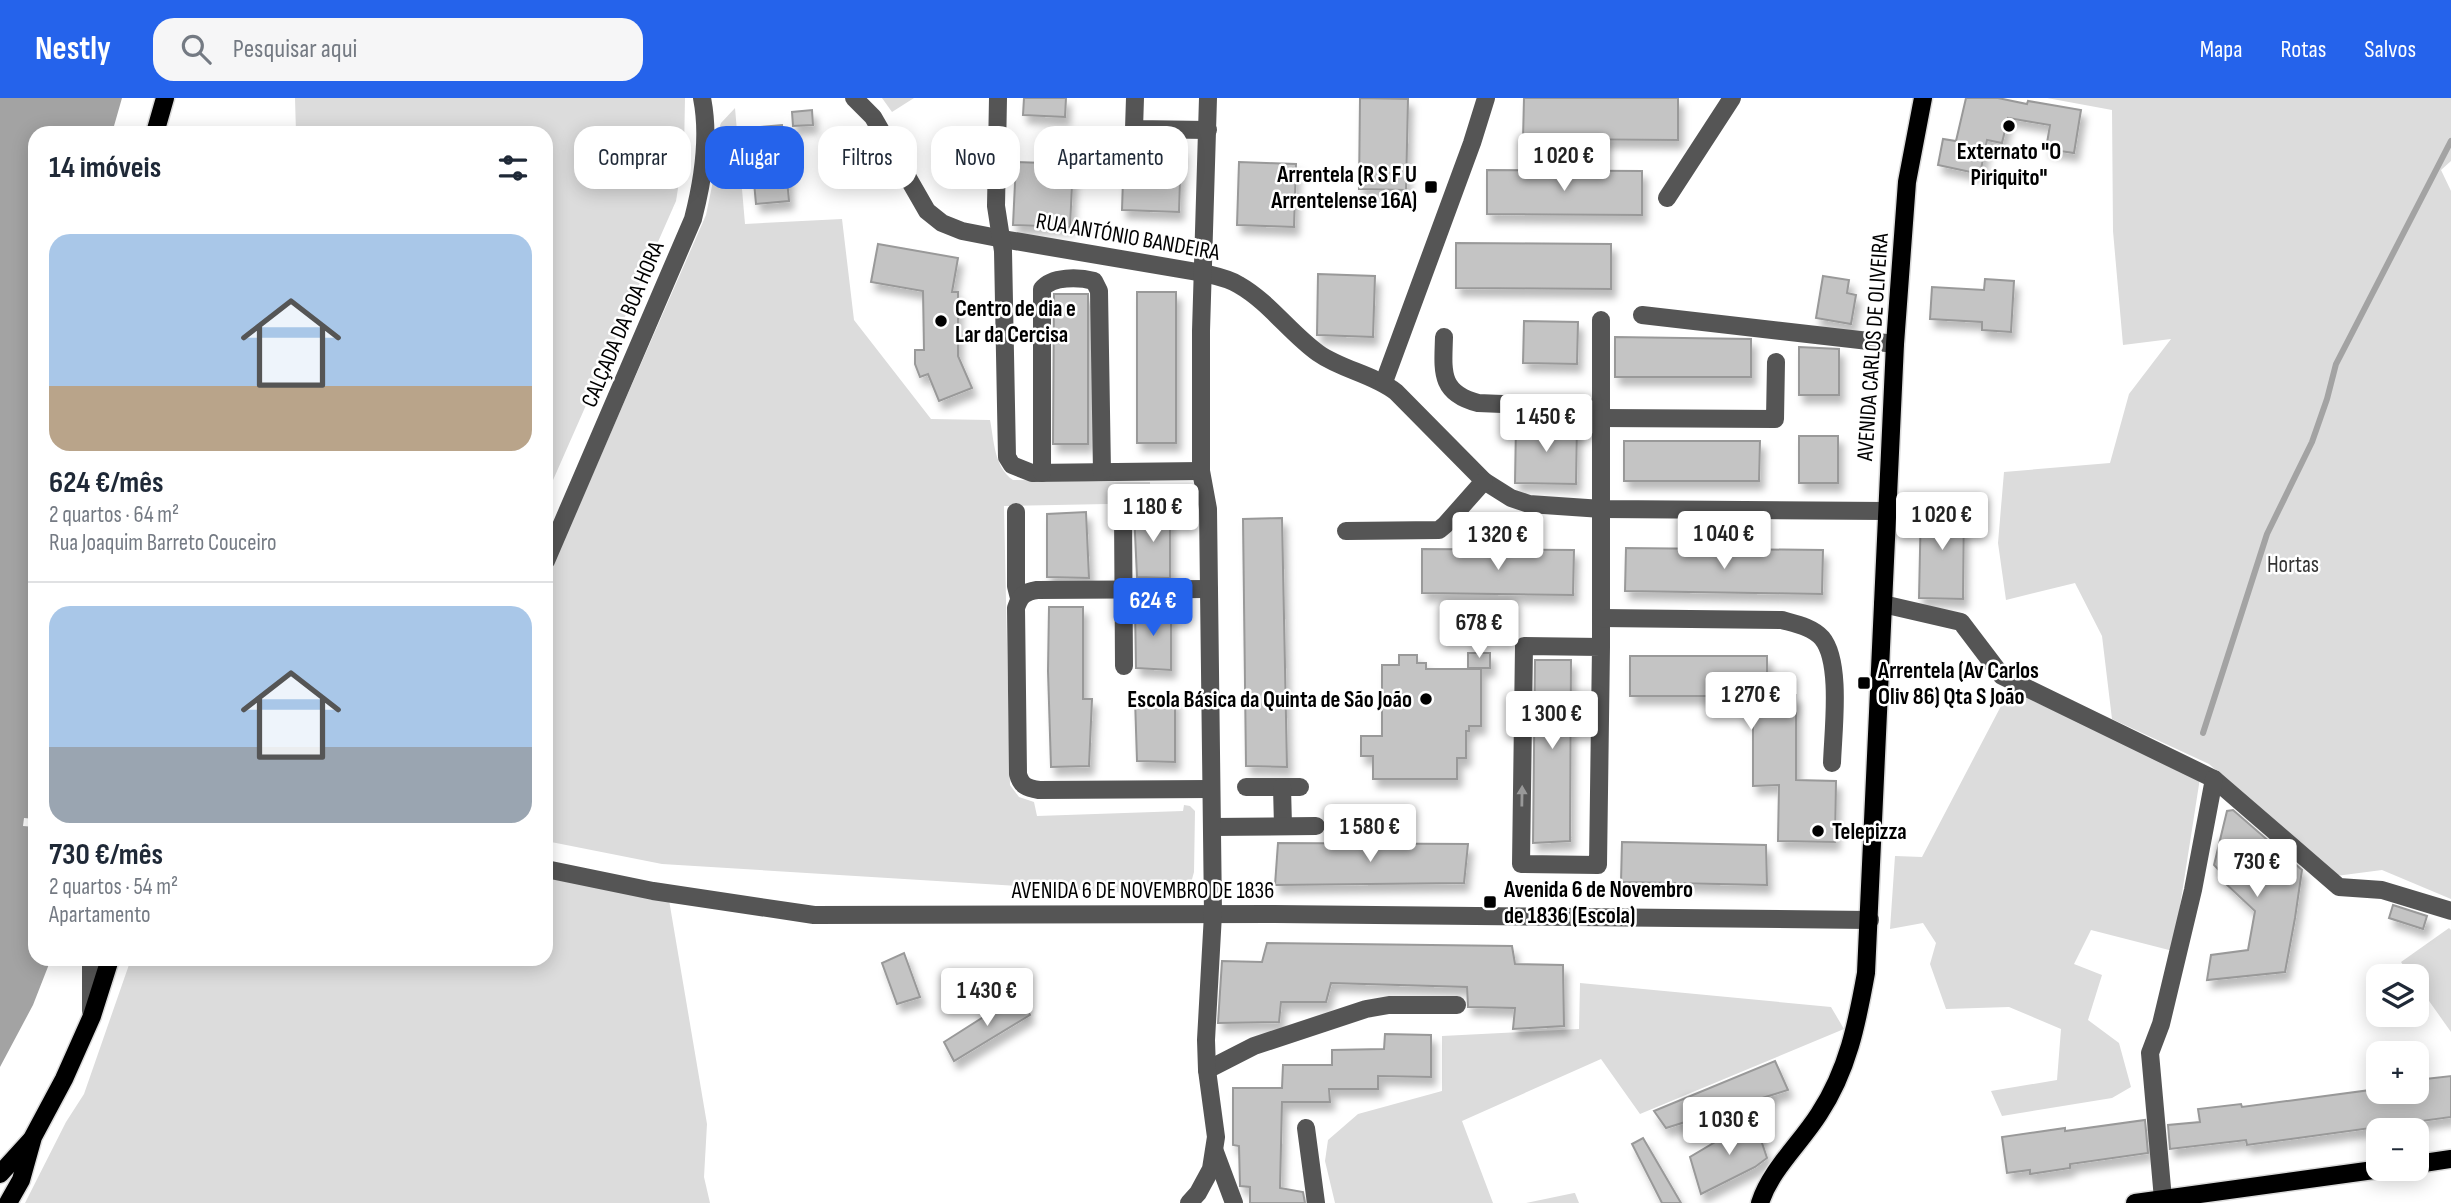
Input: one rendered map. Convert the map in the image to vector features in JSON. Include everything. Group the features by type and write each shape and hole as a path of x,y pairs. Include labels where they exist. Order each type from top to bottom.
{"main road":[{"path":"157,126 165,98"},
{"name":"AVENIDA CARLOS DE OLIVEIRA","path":"1760,1203 1776,1171 1819,1114 1842,1073 1856,1031 1866,973 1895,344 1906,182 1923,98"},
{"path":"8,1203 21,1180 33,1137 64,1079 92,1016 108,966"},
{"path":"1,1172 33,1137"},
{"path":"2429,1162 2451,1159"},
{"path":"2135,1203 2366,1171"}],"street":[{"name":"CALÇADA DA BOA HORA","path":"553,545 693,219 705,147 706,121 702,98"},
{"name":"RUA ANTÓNIO BANDEIRA","path":"854,98 873,117 928,211 942,223 962,231 1003,239 1225,278 1241,286 1317,353 1337,364 1384,382 1483,481 1511,498 1529,504 1602,509 1886,511"},
{"path":"998,98 996,206 1003,239 1007,457 1012,465 1022,471 1042,473 1201,471"},
{"path":"1135,98 1134,129 1208,130"},
{"path":"1189,1203 1198,1193 1211,1169 1216,1137 1207,1070 1213,914 1208,509 1201,471 1208,98"},
{"path":"1384,382 1466,161 1486,98"},
{"path":"1667,198 1732,98"},
{"path":"1042,473 1042,289 1047,282 1055,280 1086,279 1094,281 1099,291 1102,472"},
{"path":"1642,315 1895,344"},
{"path":"1601,320 1602,509 1601,647 1598,865 1521,864 1524,646 1601,647"},
{"path":"1444,337 1443,369 1446,382 1454,393 1465,400 1601,413 1776,419 1776,362"},
{"path":"1346,531 1439,530 1483,481"},
{"path":"1016,512 1020,783 1027,788 1039,790 1211,789"},
{"path":"1124,513 1124,666"},
{"path":"1019,598 1027,592 1037,590 1209,589"},
{"path":"1884,604 1961,622 2002,676 2214,779 2339,887 2382,890 2451,911"},
{"path":"1601,618 1782,620 1804,626 1821,636 1834,667 1832,763"},
{"path":"2163,1199 2150,1053 2161,1024 2193,890 2214,779"},
{"path":"1246,788 1291,787 1283,826"},
{"path":"1212,827 1316,826"},
{"name":"AVENIDA 6 DE NOVEMBRO DE 1836","path":"553,870 653,891 814,915 1213,914 1870,920"},
{"path":"90,966 92,1016"},
{"path":"1207,1070 1254,1046 1366,1009 1389,1005 1457,1005"},
{"path":"1306,1128 1317,1203"},
{"path":"1215,1152 1234,1203"}],"green space":[{"path":"295,98 685,98 684,126 574,126 574,189 678,189 676,201 553,480 553,126 296,126"},
{"path":"882,98 914,98 892,112"},
{"name":"Hortas","path":"2047,98 2451,98 2451,161 2441,170 2451,191 2451,899 2382,870 2336,876 2209,764 2112,719 2102,636 2075,583 2006,600 1998,543 2004,472 2110,463 2129,394 2171,339 2123,345 2113,231 2112,110"},
{"path":"735,108 737,126 720,126 721,123"},
{"path":"711,189 742,189 745,224 842,219 854,320 931,419 990,420 998,461 1013,480 1150,482 1150,492 1161,491 1160,503 1004,506 1010,785 1019,797 1034,802 1037,816 1183,811 1184,805 1190,806 1195,811 1194,872 1189,890 1178,896 662,864 553,842 553,565 706,215"},
{"path":"2007,689 2200,778 2173,951 2091,930 2074,964 2102,975 2088,1020 2119,1043 2131,1087 2112,1098 2002,1116 1991,1091 2057,1080 2061,1029 2009,1007 1946,1009 1930,964 1936,943 1923,923 1890,929 1895,856 1922,857 2001,706"},
{"path":"553,876 669,900 707,1124 704,1177 710,1203 25,1203 66,1122 84,1094 129,966 553,966"},
{"path":"2449,928 2451,930 2451,1032 2429,1001 2429,964 2401,962"},
{"path":"1580,983 1831,1007 1844,1029 1640,1114 1601,1059 1462,1121 1493,1203 1335,1203 1325,1161 1328,1140 1358,1114 1442,1091 1442,1036 1579,1029"},
{"path":"1574,1193 1579,1203 1526,1203"}],"shaded area":[{"path":"0,98 122,98 114,126 28,126 28,818 24,818 23,826 28,826 28,966 48,966 33,1005 0,1067"}],"building":[{"path":"1024,98 1066,98 1065,117 1023,115"},
{"path":"1360,98 1408,99 1406,190 1359,189"},
{"path":"1524,98 1678,98 1678,140 1523,139"},
{"path":"1966,98 1998,98 2027,104 2028,101 2081,110 2074,153 2046,149 2050,125 2008,118 2002,143 1987,140 1980,174 1938,165 1943,139 1956,141"},
{"path":"812,110 813,125 793,126 792,112"},
{"path":"1020,162 1034,163 1034,189 1072,189 1070,227 1013,225 1015,189 1020,189"},
{"path":"1239,162 1296,164 1294,227 1237,225"},
{"path":"1487,170 1642,171 1642,215 1487,214"},
{"path":"755,189 788,189 789,201 756,204"},
{"path":"1123,189 1180,189 1179,212 1122,210"},
{"path":"1456,243 1611,244 1611,289 1456,288"},
{"name":"Centro de dia e Lar da Cercisa","path":"878,244 958,258 952,292 958,292 958,356 972,388 939,401 928,374 920,377 915,364 915,350 924,350 923,291 871,282"},
{"path":"1318,274 1375,276 1373,337 1317,335"},
{"path":"1823,276 1849,280 1847,293 1856,295 1851,324 1816,318"},
{"path":"1985,279 2014,281 2011,332 1982,330 1982,322 1930,319 1932,287 1984,290"},
{"path":"1137,292 1176,292 1176,443 1137,443"},
{"path":"1054,294 1088,294 1088,444 1053,444"},
{"path":"1524,321 1578,322 1577,364 1523,363"},
{"path":"1615,337 1751,339 1751,377 1615,377"},
{"path":"1799,347 1839,349 1839,395 1799,395"},
{"path":"1516,424 1577,425 1576,484 1515,483"},
{"path":"1799,436 1838,436 1838,483 1799,483"},
{"path":"1624,441 1760,441 1759,481 1624,481"},
{"path":"1921,505 1964,506 1963,599 1919,598"},
{"path":"1170,511 1170,578 1137,577 1134,512"},
{"path":"1086,512 1089,578 1047,577 1047,514"},
{"path":"1282,518 1287,767 1246,766 1243,519"},
{"path":"1626,548 1823,550 1822,594 1625,591"},
{"path":"1422,549 1574,550 1573,595 1422,593"},
{"path":"1049,607 1083,607 1083,699 1092,699 1089,766 1051,767"},
{"path":"1135,608 1171,608 1171,670 1136,668"},
{"path":"1468,653 1490,653 1490,668 1468,668"},
{"path":"1399,655 1417,655 1417,663 1426,663 1426,669 1481,669 1481,726 1469,726 1469,731 1466,731 1466,758 1457,758 1457,779 1373,779 1373,756 1361,756 1361,736 1382,736 1382,665 1399,665"},
{"path":"1630,656 1767,656 1767,696 1796,695 1796,780 1836,781 1835,842 1778,841 1779,785 1753,786 1753,696 1630,696"},
{"path":"1535,660 1571,660 1570,841 1533,843"},
{"path":"1135,699 1175,699 1175,762 1137,761"},
{"path":"2233,810 2302,870 2295,918 2285,972 2207,980 2211,955 2248,950 2255,911 2224,882 2228,880 2214,865 2227,811"},
{"path":"1622,842 1766,845 1767,885 1621,882"},
{"path":"1278,843 1468,844 1464,883 1275,885"},
{"path":"2393,905 2427,916 2423,929 2389,918"},
{"path":"1267,943 1512,946 1515,964 1563,965 1564,1026 1513,1029 1515,1008 1468,1007 1467,987 1331,983 1326,1002 1281,1002 1279,1022 1218,1023 1222,961 1262,962"},
{"path":"904,953 920,997 897,1004 882,963"},
{"path":"1018,995 1030,1015 954,1061 944,1042"},
{"path":"1385,1034 1431,1035 1431,1077 1378,1076 1378,1089 1329,1089 1330,1102 1282,1102 1280,1188 1303,1192 1305,1203 1250,1203 1250,1187 1240,1186 1239,1146 1233,1145 1233,1088 1282,1088 1283,1065 1332,1065 1332,1050 1384,1049"},
{"path":"1775,1061 1788,1090 1666,1128 1654,1111"},
{"path":"2451,1076 2451,1117 2429,1120 2366,1118 2366,1129 2247,1145 2246,1140 2170,1149 2168,1125 2200,1122 2198,1109 2241,1104 2242,1107 2366,1091 2366,1104 2429,1104 2429,1079"},
{"path":"1754,1119 1767,1158 1755,1167 1701,1194 1690,1157"},
{"path":"2145,1120 2148,1153 2070,1164 2070,1168 2030,1174 2030,1170 2007,1173 2002,1137"},
{"path":"1643,1138 1681,1203 1662,1203 1632,1144"}],"waterway":[{"path":"2203,733 2267,534 2312,442 2336,364 2451,141"}],"place":[{"name":"Externato \"O Piriquito\"","path":"2009,126"},
{"name":"Arrentela (R S F U Arrentelense 16A)","path":"1431,187"},
{"name":"Centro de dia e Lar da Cercisa","path":"941,321"},
{"name":"Arrentela (Av Carlos Oliv 86) Qta S João","path":"1864,683"},
{"name":"Escola Básica da Quinta de São João","path":"1426,699"},
{"name":"Telepizza","path":"1818,831"},
{"name":"Avenida 6 de Novembro de 1836 (Escola)","path":"1490,902"}]}
